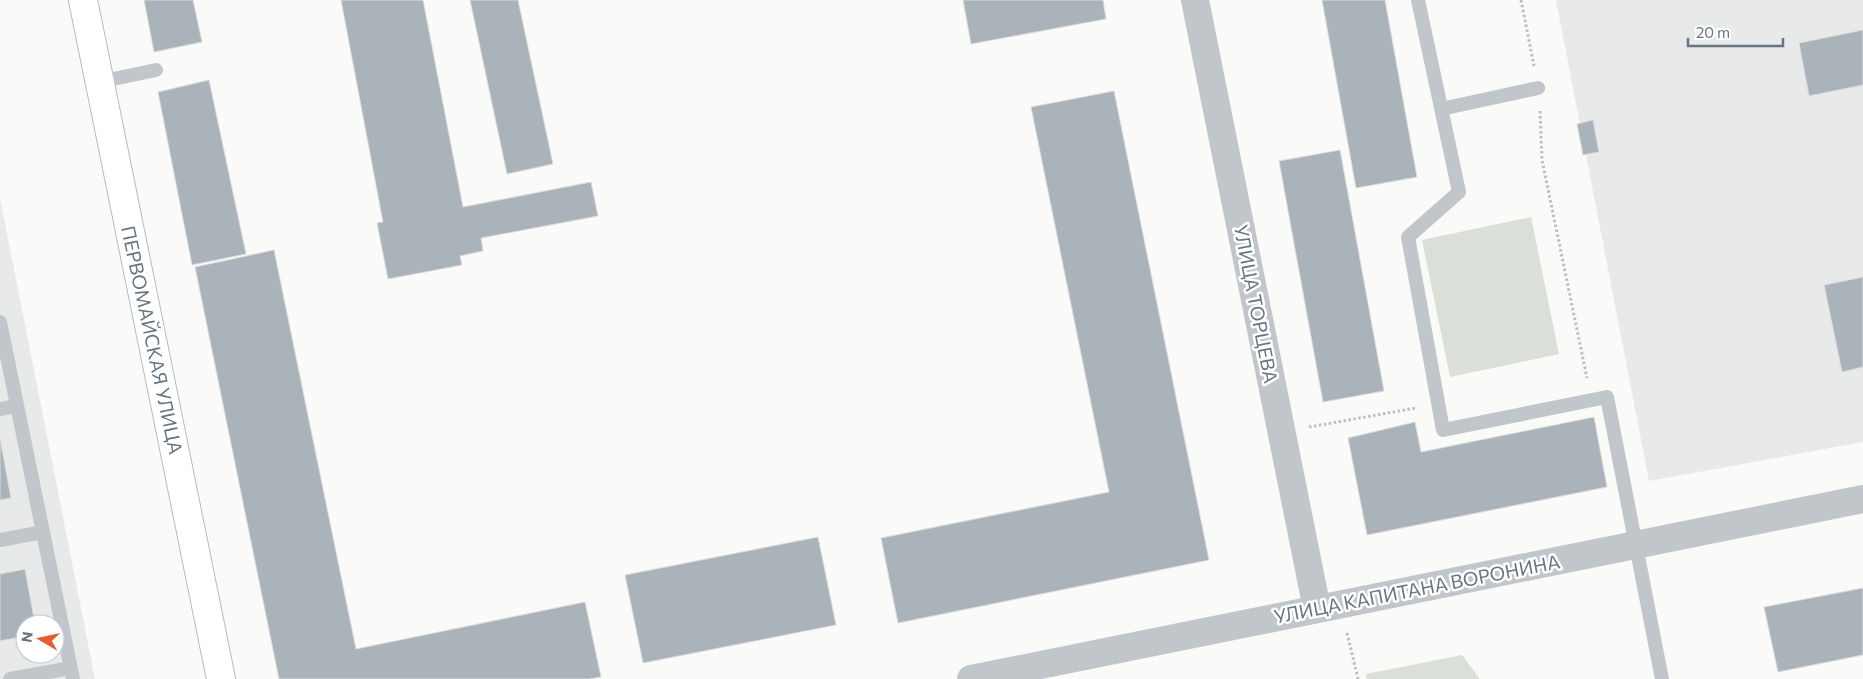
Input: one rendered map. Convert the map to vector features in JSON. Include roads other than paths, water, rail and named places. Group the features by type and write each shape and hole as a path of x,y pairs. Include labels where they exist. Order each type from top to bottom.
{"street":[{"name":"ПЕРВОМАЙСКАЯ УЛИЦА","path":"83,0 221,679"},
{"name":"УЛИЦА ТОРЦЕВА","path":"1195,0 1317,609"},
{"name":"УЛИЦА КАПИТАНА ВОРОНИНА","path":"972,679 1028,674 1317,609 1863,499"}],"lane":[{"path":"1418,0 1459,192 1408,237 1443,430 1607,397 1662,679"},
{"path":"99,82 156,70"},
{"path":"1441,109 1538,88"},
{"path":"0,322 72,674 10,679"},
{"path":"0,408 17,406"},
{"path":"0,540 43,532"}]}
